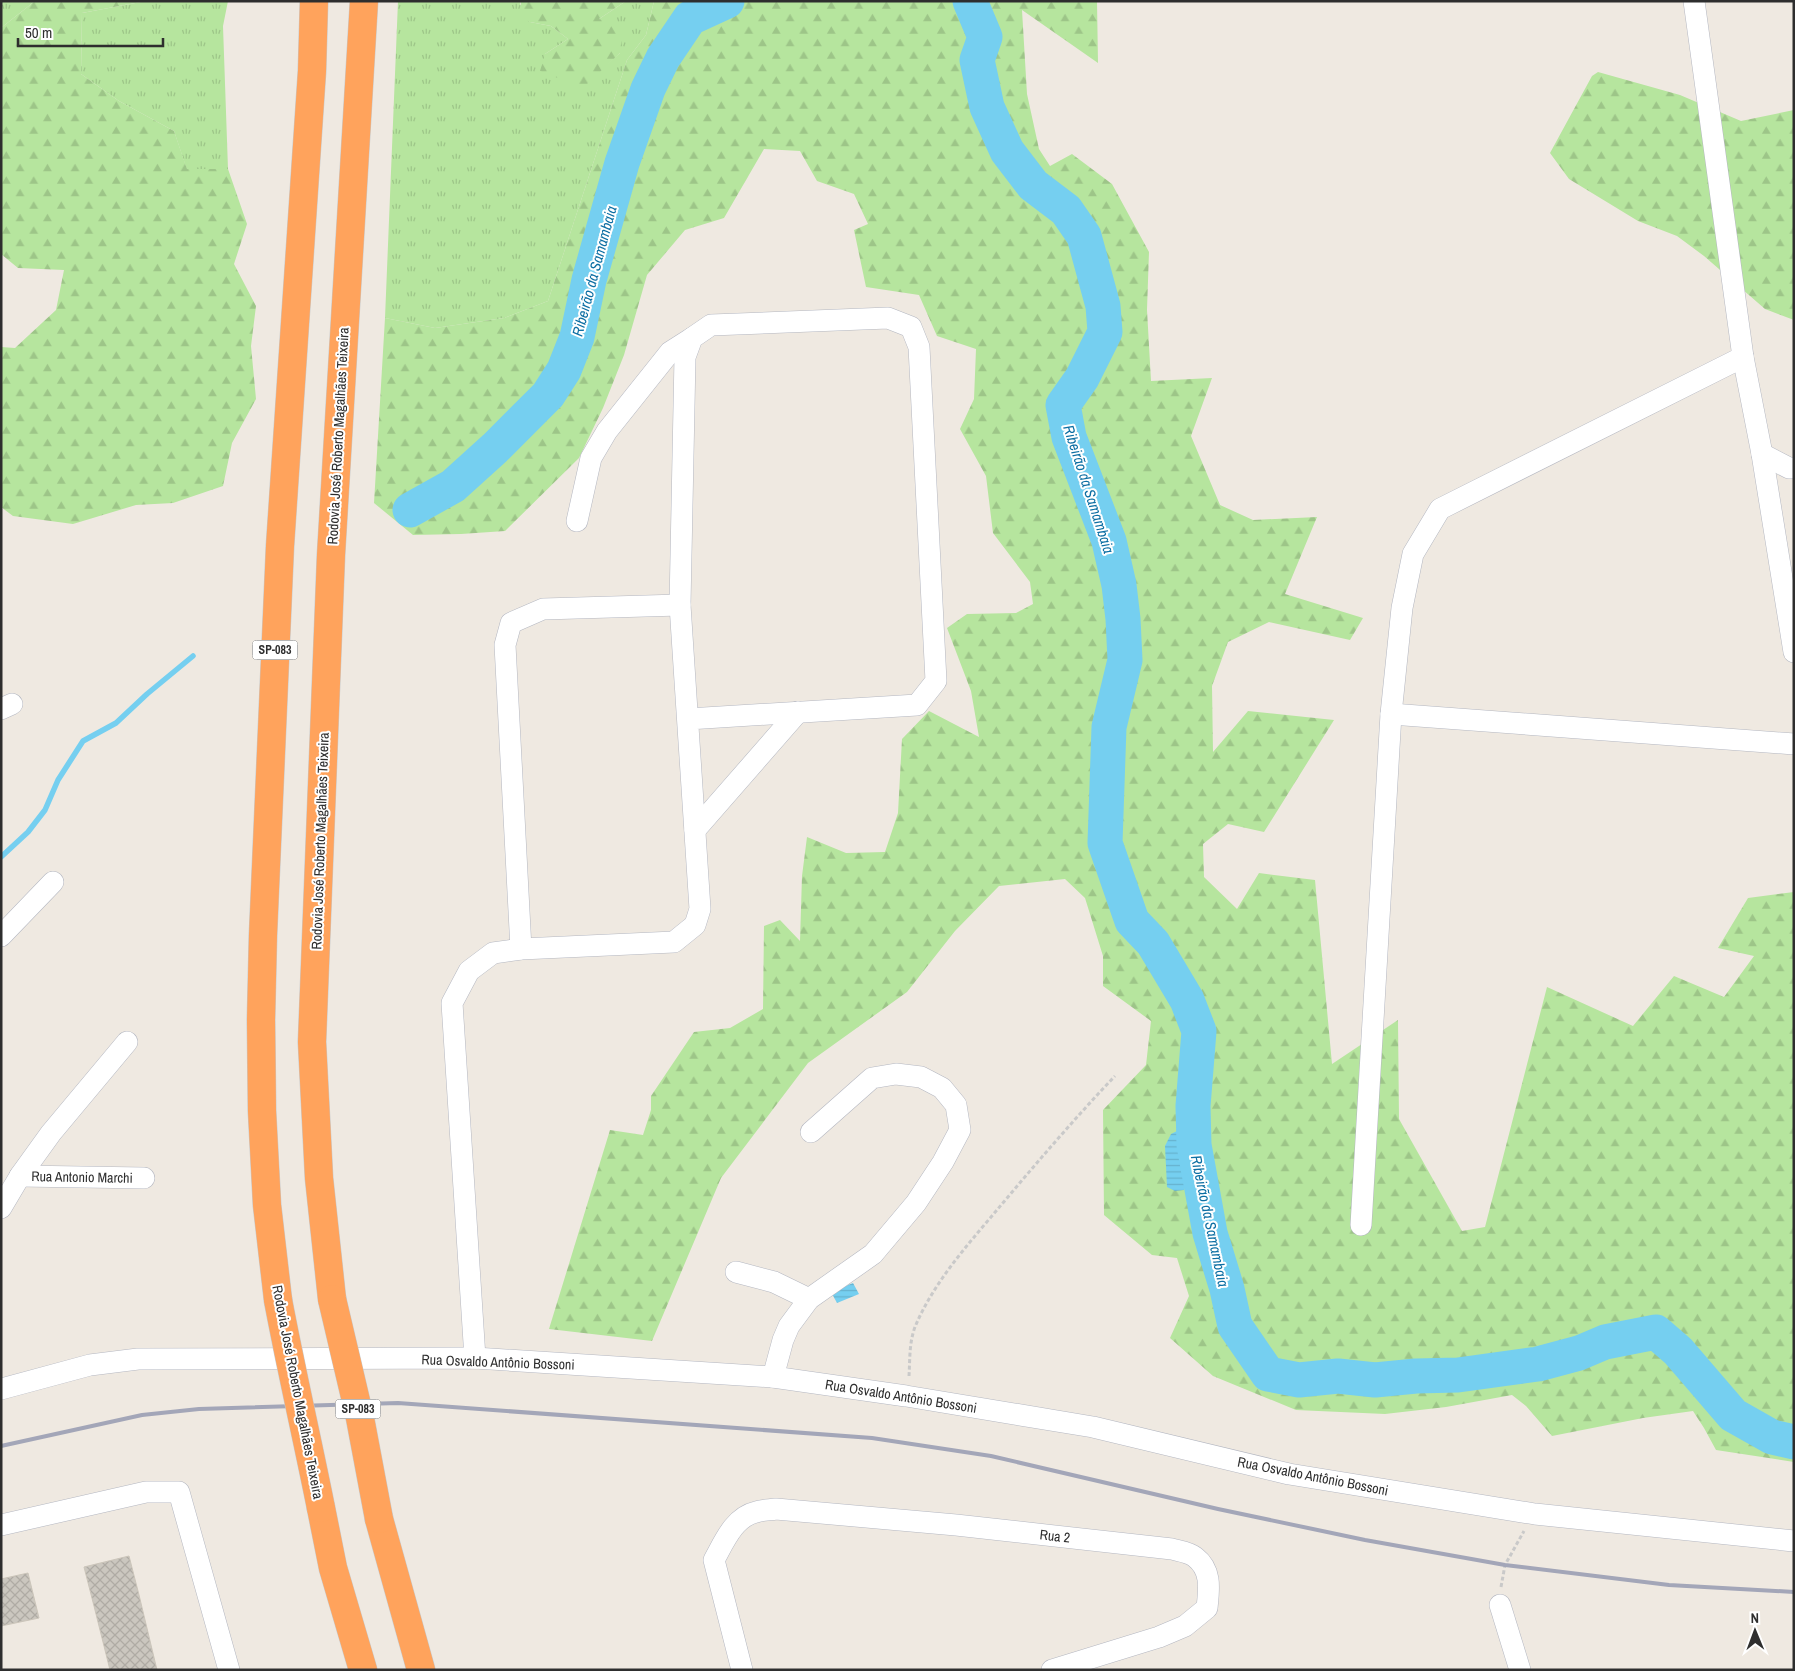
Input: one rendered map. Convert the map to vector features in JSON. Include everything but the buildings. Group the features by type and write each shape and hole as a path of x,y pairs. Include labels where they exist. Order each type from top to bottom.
{"highway":[{"name":"Rodovia José Roberto Magalhães Teixeira","path":"314,1 312,71 280,546 263,935 261,1020 262,1111 267,1205 278,1300 287,1350 304,1420 333,1568 363,1670"},
{"name":"Rodovia José Roberto Magalhães Teixeira","path":"364,1 331,555 312,1042 319,1178 332,1299 360,1418 379,1519 421,1670"}],"street":[{"path":"1694,1 1744,357 1762,454 1794,652"},
{"path":"577,521 591,458 607,431 670,352 711,325 888,318 911,327 919,347 936,681 917,705 688,719"},
{"path":"475,1358 452,1003 469,971 493,953 521,949 674,942 695,925 700,909 680,605 685,357 692,338"},
{"path":"1361,1225 1391,714 1402,608 1413,554 1440,509 1744,357"},
{"path":"1762,454 1789,468 1794,468"},
{"path":"521,949 505,645 511,623 543,609 680,605"},
{"path":"695,830 798,712"},
{"path":"1391,714 1794,744"},
{"path":"1,936 53,882"},
{"path":"1,1208 20,1176 51,1132 127,1042"},
{"path":"773,1377 783,1340 789,1326 809,1299 873,1254 916,1203 943,1162 960,1130 956,1105 942,1088 921,1077 896,1074 872,1078 812,1132"},
{"name":"Rua Antonio Marchi","path":"20,1176 144,1178"},
{"path":"736,1272 774,1282 809,1299"},
{"name":"Rua Osvaldo Antônio Bossoni","path":"1,1389 90,1365 138,1359 475,1358 773,1377 906,1396 1093,1427 1289,1474 1535,1514 1794,1541"},
{"path":"1,1525 146,1492 179,1492 229,1670"},
{"name":"Rua 2","path":"742,1670 714,1560 735,1526 754,1512 776,1509 956,1525 1172,1549 1194,1556 1204,1567 1210,1583 1207,1608 1184,1626 1160,1637 1052,1670"},
{"path":"1500,1605 1520,1670"}],"path":[{"path":"906,1396 909,1379 910,1346 915,1328 927,1304 949,1270 1047,1151 1115,1076"},
{"path":"1500,1605 1505,1565 1535,1514"}],"green space":[{"path":"1,1 35,1 1,28"},
{"path":"35,1 146,1 82,13 81,74 119,101 174,131 187,169 228,169 247,224 234,264 256,306 251,346 256,399 232,443 223,486 173,503 136,505 73,524 13,516 1,507 1,347 15,348 56,310 64,270 18,268 1,254 1,28"},
{"path":"146,1 228,1 223,26 228,169 187,170 174,131 119,101 81,74 82,13"},
{"path":"398,1 521,1 520,4 530,22 551,26 568,39 545,54 605,66 620,53 599,19 626,1 654,1 646,35 627,60 548,301 504,318 435,328 385,318"},
{"path":"521,1 626,1 599,19 624,26 620,53 583,88 540,71 545,54 568,39 551,26 530,22 520,17"},
{"path":"654,1 1097,1 1098,63 1022,10 1027,94 1039,149 1050,166 1072,154 1112,184 1149,252 1147,310 1151,381 1212,378 1191,436 1220,505 1253,520 1317,517 1285,594 1363,618 1350,640 1269,622 1228,642 1212,686 1213,752 1248,711 1334,720 1264,832 1228,824 1203,844 1204,877 1237,909 1259,873 1315,880 1332,1064 1398,1020 1399,1119 1462,1231 1485,1227 1547,987 1633,1026 1674,976 1724,997 1754,956 1718,948 1748,898 1794,892 1794,1462 1716,1450 1693,1411 1643,1418 1552,1436 1526,1406 1512,1395 1446,1407 1385,1414 1296,1410 1213,1376 1170,1338 1189,1296 1177,1258 1152,1255 1104,1215 1103,1110 1146,1065 1151,1021 1103,986 1103,956 1085,898 1065,879 999,886 955,931 907,992 808,1063 721,1178 652,1341 549,1329 610,1130 643,1135 651,1110 651,1096 694,1032 730,1028 763,1009 764,926 780,920 800,941 802,876 807,837 846,853 885,852 898,813 902,739 929,711 979,737 971,691 947,628 967,614 1016,613 1033,604 1030,582 993,533 986,476 960,429 974,399 976,349 937,336 919,295 866,287 854,230 868,224 854,194 817,181 800,151 764,149 724,218 685,230 647,275 624,355 603,408 579,458 505,531 413,535 374,503 385,318 435,328 504,318 548,301 627,60 646,35"},
{"path":"1598,72 1680,95 1741,121 1794,110 1794,320 1765,309 1704,256 1677,236 1638,221 1569,179 1550,153 1592,76"}],"water":[{"path":"1185,1127 1187,1158 1184,1190 1175,1191 1167,1187 1165,1146 1171,1134"},
{"path":"853,1283 859,1294 837,1303 831,1292"}],"waterway":[{"name":"Ribeirão da Samambaia","path":"410,510 453,486 495,448 548,395 564,370 577,337 589,280 622,163 648,89 663,58 690,18 727,1"},
{"name":"Ribeirão da Samambaia","path":"970,1 985,37 977,60 987,107 1007,151 1033,185 1066,210 1084,236 1103,306 1105,332 1082,378 1063,405 1069,437 1109,541 1119,585 1123,619 1125,660 1109,727 1105,843 1132,921 1153,943 1187,1000 1199,1031 1193,1106 1194,1145 1210,1233 1227,1289 1235,1326 1268,1374 1299,1380 1338,1376 1375,1380 1416,1376 1458,1375 1538,1364 1579,1353 1605,1342 1656,1332 1678,1351 1733,1415 1772,1437 1794,1442"},
{"path":"1,857 28,832 45,810 58,780 83,741 116,723 147,694 193,656"}],"railway":[{"path":"1,1446 142,1415 199,1409 398,1403 872,1438 991,1456 1218,1509 1365,1540 1505,1565 1669,1585 1794,1592"}]}
